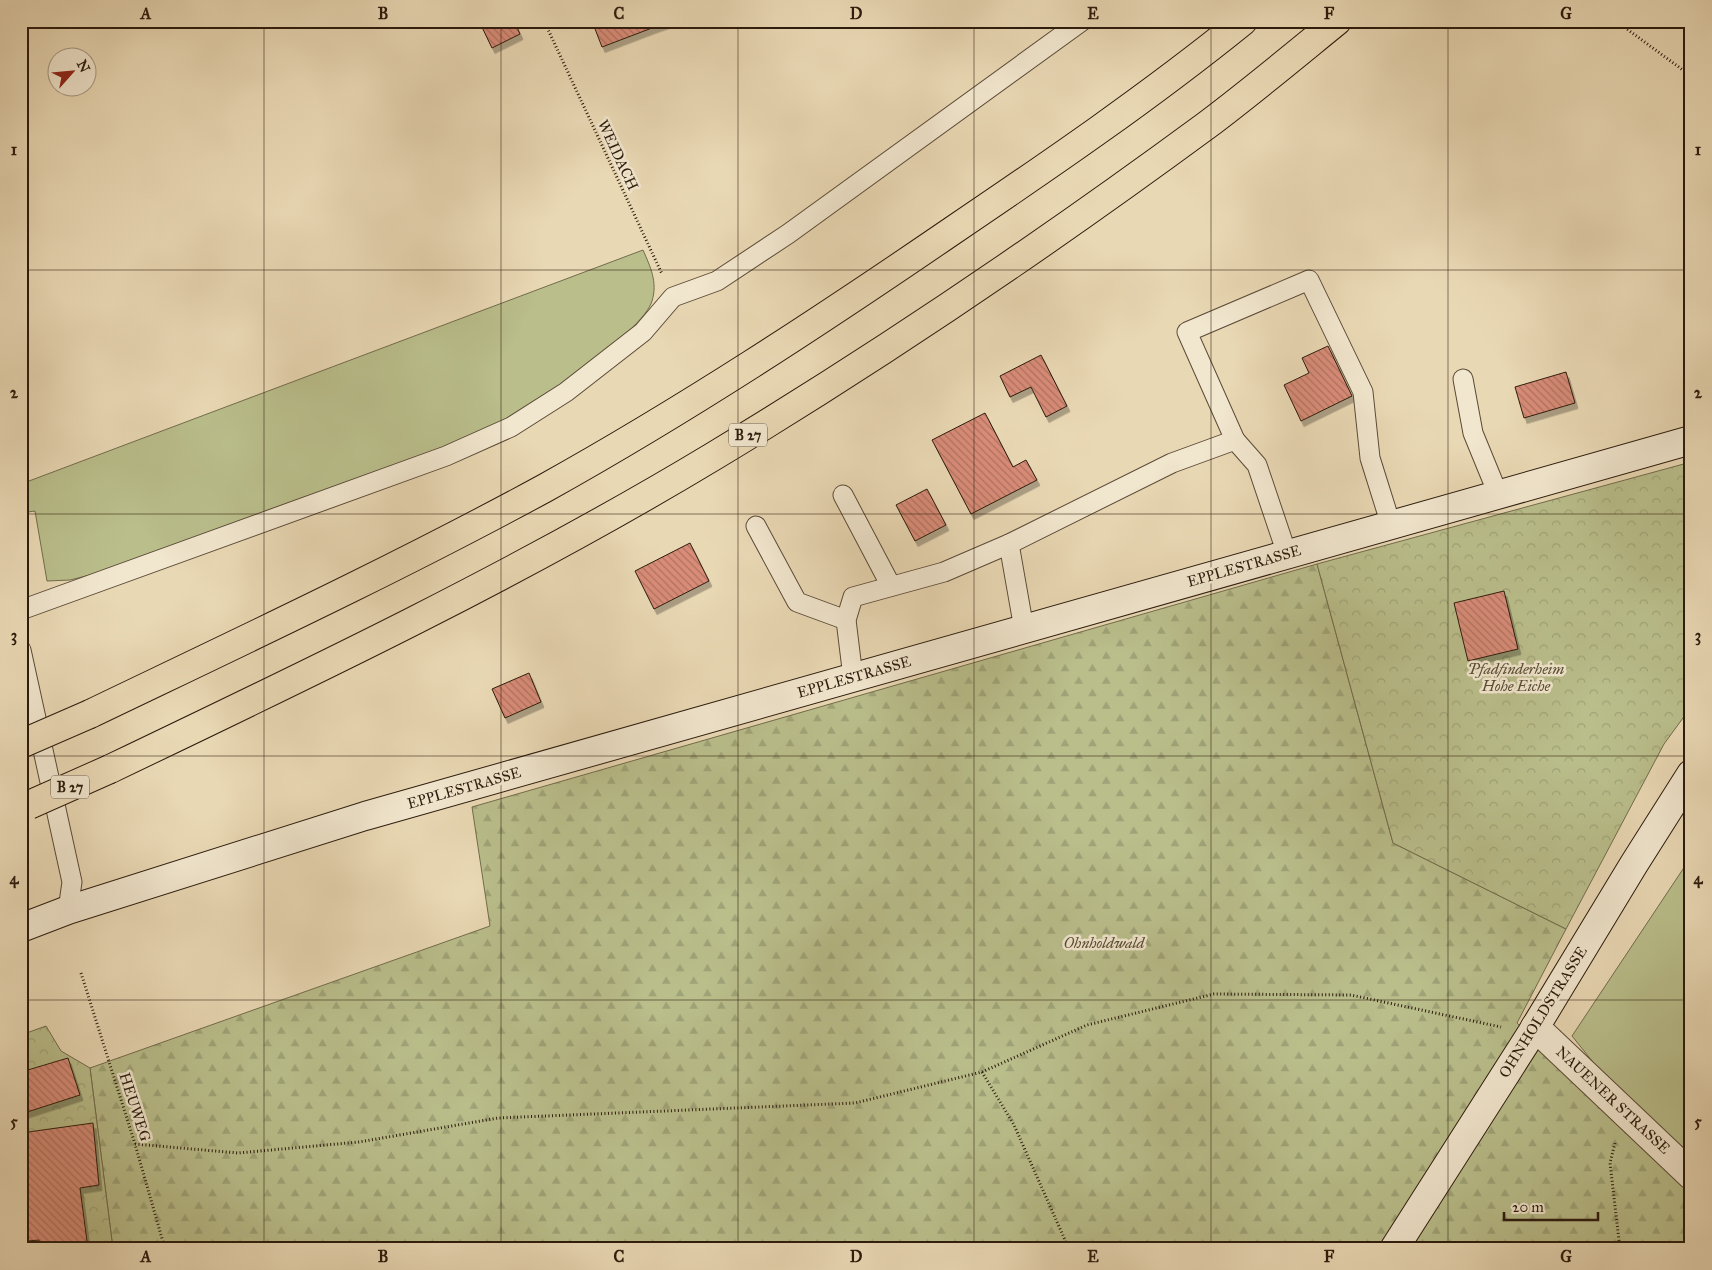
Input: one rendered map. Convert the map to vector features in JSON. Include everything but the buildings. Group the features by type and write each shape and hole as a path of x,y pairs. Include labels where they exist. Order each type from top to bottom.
{"highway":[{"path":"21,744 90,714 296,615 459,533 547,486 685,405 847,303 1021,184 1172,78 1243,21"},
{"name":"B 27","path":"25,806 110,769 335,662 481,587 714,456 873,356 1053,234 1209,123 1337,21"}],"main road":[{"name":"EPPLESTRASSE","path":"21,928 68,910 374,814 1691,440"},
{"name":"OHNHOLDSTRASSE","path":"1394,1249 1533,1030 1638,856 1691,774"},
{"name":"NAUENER STRASSE","path":"1533,1030 1624,1109 1691,1175"}],"lane":[{"path":"21,610 446,456 511,426 566,392 643,332 673,297 717,281 788,234 1082,21"},
{"path":"1287,554 1257,465 1235,440 1186,332 1309,280 1363,392 1370,458 1391,525"},
{"path":"1463,379 1473,433 1498,494"},
{"path":"853,677 846,620 853,597 944,572 1009,544 1172,463 1235,440"},
{"path":"843,495 891,586"},
{"path":"756,526 796,602 846,620"},
{"path":"1009,544 1024,628"},
{"path":"21,650 72,882 68,910"}],"path":[{"name":"WEIDACH","path":"544,21 673,297"},
{"path":"1616,21 1691,76"},
{"name":"HEUWEG","path":"81,973 135,1144 165,1249"},
{"path":"135,1144 238,1153 359,1142 498,1118 855,1103 982,1072 1087,1025 1214,994 1351,996 1533,1030"},
{"path":"982,1072 1014,1125 1069,1249"},
{"path":"1620,1249 1610,1163 1624,1109"}],"green space":[{"path":"643,250 654,281 652,301 644,314 629,331 586,367 502,422 446,446 94,574 70,580 47,581 35,511 21,513 21,484"},
{"name":"Pfadfinderheim Hohe Eiche","path":"1691,462 1691,707 1664,744 1566,929 1393,843 1317,564"},
{"name":"Ohnholdwald","path":"1317,564 1393,843 1566,929 1517,1023 1691,1188 1691,1249 113,1249 90,1068 490,926 472,807"},
{"path":"1691,857 1691,1184 1572,1036"},
{"path":"46,1026 61,1051 90,1068 113,1249 21,1249 21,1035"}]}
